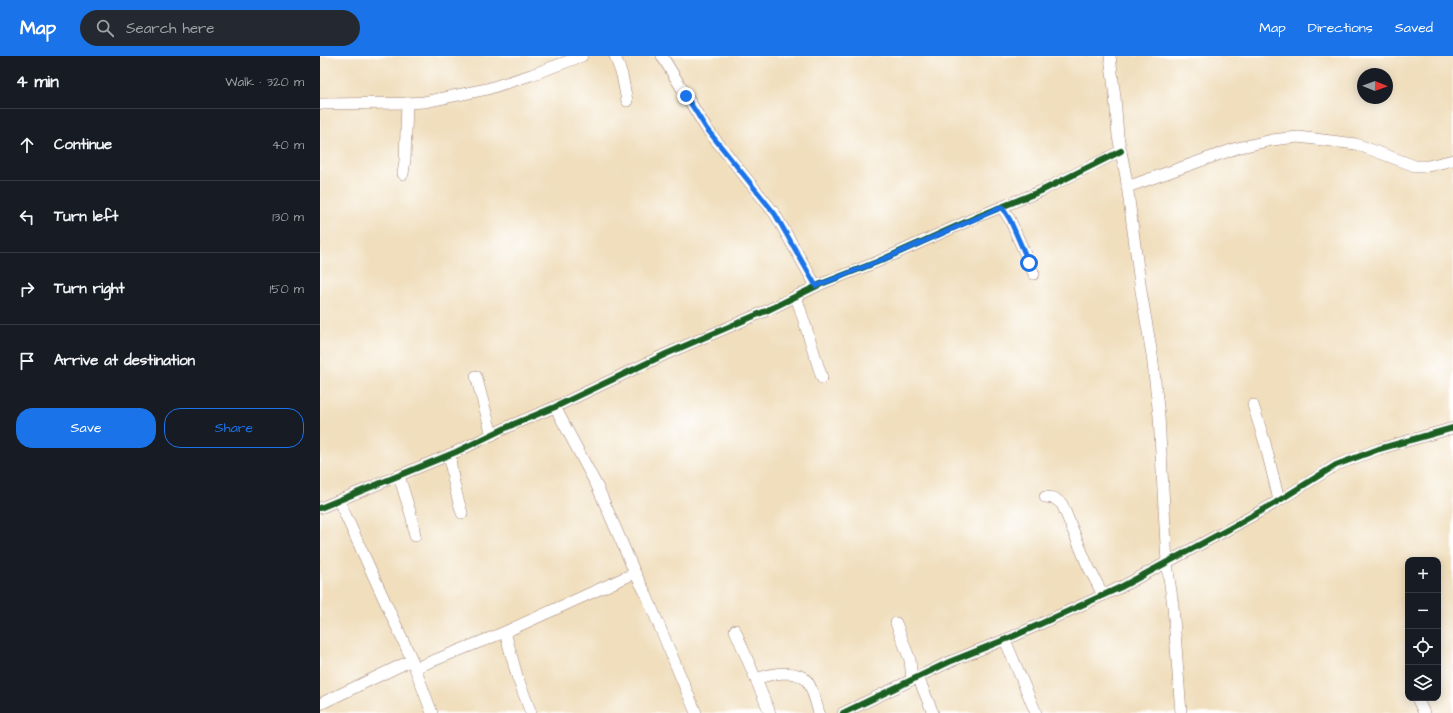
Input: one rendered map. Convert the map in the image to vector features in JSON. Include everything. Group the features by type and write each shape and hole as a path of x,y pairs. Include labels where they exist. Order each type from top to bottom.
{"street":[{"path":"320,104 424,102 487,89 531,75 582,56"},
{"path":"615,56 622,75 627,101"},
{"path":"662,56 706,128 775,214 816,286"},
{"path":"1110,56 1118,136 1152,355 1159,416 1167,563 1173,606 1181,713"},
{"path":"403,174 406,160 407,103"},
{"path":"1127,187 1237,148 1272,140 1298,137 1356,144 1415,166 1428,166 1453,160"},
{"path":"320,508 399,476 556,407 666,354 816,286 877,262 1041,191 1121,152"},
{"path":"1002,207 1010,220 1034,274"},
{"path":"796,296 822,378"},
{"path":"476,376 492,435"},
{"path":"1253,405 1265,443 1279,500"},
{"path":"556,407 598,488 635,573 645,592 696,713"},
{"path":"843,713 949,662 1005,640 1103,595 1167,563 1279,500 1336,465 1379,449 1453,428"},
{"path":"450,454 452,478 462,513"},
{"path":"399,476 412,518 415,536"},
{"path":"1045,497 1054,498 1062,504 1087,564 1103,595"},
{"path":"339,501 414,664 432,713"},
{"path":"320,704 414,664 504,632 635,573"},
{"path":"896,623 910,660 915,679 933,713"},
{"path":"735,630 770,713"},
{"path":"504,632 517,676 531,713"},
{"path":"1005,640 1036,713"},
{"path":"756,679 779,673 800,676 806,680 819,713"},
{"path":"1418,701 1424,713"}],"cycle path":[{"path":"320,508 456,452 666,354 768,310 821,284 877,262 979,216 1041,191 1121,151"},
{"path":"843,713 949,662 1014,636 1121,587 1275,503 1336,465 1379,449 1453,428"}],"route":[{"path":"686,96 706,128 775,214 816,286 877,262 1002,207 1010,220 1029,263"}]}
